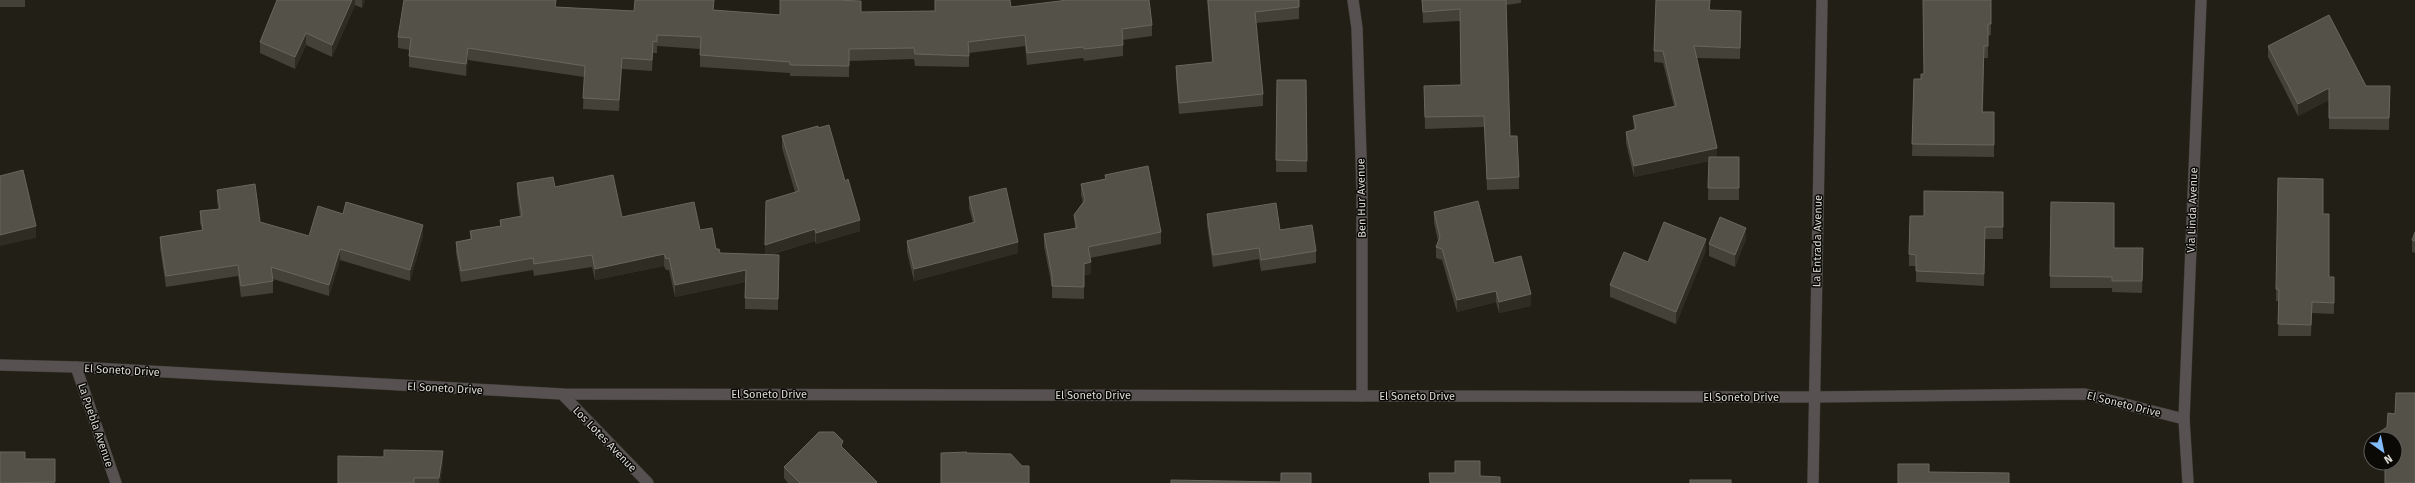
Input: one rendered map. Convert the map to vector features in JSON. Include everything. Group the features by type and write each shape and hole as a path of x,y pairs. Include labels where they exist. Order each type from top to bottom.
{"street":[{"name":"Ben Hur Avenue","path":"1353,0 1358,28 1361,166 1362,396"},
{"name":"La Entrada Avenue","path":"1813,483 1822,0"},
{"name":"Via Linda Avenue","path":"2188,483 2184,420 2201,0"},
{"name":"El Soneto Drive","path":"0,365 76,367 562,394 1814,397 2084,394 2184,420"},
{"name":"La Puebla Avenue","path":"76,367 116,483"},
{"name":"Los Lotes Avenue","path":"562,394 648,483"}],"building":[{"path":"277,0 352,0 332,45 306,33 295,57 260,42"},
{"path":"404,0 556,0 555,7 634,11 635,0 714,0 713,10 780,15 780,0 861,1 861,12 935,11 935,0 1010,0 1011,7 1068,0 1149,0 1152,25 1122,29 1123,45 1084,49 1083,47 1027,53 1025,35 968,42 969,56 915,54 914,48 849,49 849,66 790,65 790,62 700,55 701,37 657,35 657,42 653,41 652,60 622,58 619,100 583,98 585,66 468,48 466,64 409,56 411,38 398,37"},
{"path":"1208,0 1299,0 1299,7 1255,12 1263,94 1179,103 1176,66 1213,62"},
{"path":"1422,0 1506,0 1510,136 1517,136 1519,177 1487,179 1484,116 1425,117 1424,86 1461,85 1460,9 1423,12"},
{"path":"1656,0 1710,0 1709,10 1741,11 1740,48 1694,46 1717,148 1634,166 1626,132 1636,129 1633,116 1676,106 1663,51 1654,51"},
{"path":"1923,0 1991,0 1991,24 1988,24 1988,46 1984,46 1982,112 1994,112 1994,145 1912,144 1914,79 1921,79 1921,74 1924,74"},
{"path":"2329,15 2366,86 2390,86 2389,118 2329,118 2329,88 2298,104 2268,46"},
{"path":"1277,80 1306,80 1307,161 1276,160"},
{"path":"829,125 845,181 848,179 860,220 816,233 815,229 765,245 766,201 799,191 782,136 818,126 818,128"},
{"path":"1709,157 1739,157 1739,188 1708,188"},
{"path":"1148,166 1161,232 1088,247 1091,262 1084,264 1084,287 1052,286 1052,276 1044,234 1077,228 1074,215 1085,200 1081,184 1106,179 1105,175"},
{"path":"23,170 36,226 0,235 0,176"},
{"path":"613,175 622,217 694,202 700,230 712,228 716,249 719,249 720,253 779,255 778,299 745,298 746,270 675,285 669,258 666,259 664,254 595,269 592,255 534,264 533,258 461,271 456,242 472,239 470,231 501,226 500,220 522,216 517,183 553,177 555,187"},
{"path":"2278,178 2323,179 2323,214 2329,214 2329,277 2334,277 2334,303 2312,302 2311,325 2278,324 2279,290 2276,289"},
{"path":"255,184 260,222 309,236 318,206 343,214 346,202 423,225 410,270 340,249 329,285 271,267 273,281 241,286 238,265 166,276 160,237 203,230 200,211 220,209 217,190"},
{"path":"1006,188 1018,242 914,269 907,241 975,222 969,197"},
{"path":"1924,191 2003,192 2003,227 1985,227 1984,274 1916,271 1916,255 1909,254 1910,216 1924,216"},
{"path":"1478,201 1494,263 1521,256 1531,294 1499,302 1496,291 1457,300 1442,249 1436,247 1440,237 1434,212"},
{"path":"2051,202 2114,203 2114,248 2143,248 2142,281 2112,281 2112,277 2050,276"},
{"path":"1276,203 1280,230 1312,225 1316,251 1261,260 1259,248 1213,255 1207,214"},
{"path":"1720,217 1746,228 1735,255 1709,244"},
{"path":"1664,222 1706,239 1676,312 1610,285 1624,252 1648,262"},
{"path":"2415,232 2415,241 2412,240"},
{"path":"2396,393 2415,393 2415,483 2385,483 2385,471 2403,471 2403,431 2381,431 2387,427 2388,413 2395,414"},
{"path":"819,432 834,432 843,441 841,446 877,482 800,483 784,467"},
{"path":"384,450 443,451 439,478 414,478 414,483 338,483 338,456 384,457"},
{"path":"0,452 25,452 25,459 55,459 55,482 0,483"},
{"path":"967,452 966,453 1011,454 1022,466 1029,466 1029,483 941,483 941,453"},
{"path":"1455,461 1480,461 1480,476 1500,477 1500,483 1430,483 1429,473 1455,473"},
{"path":"1898,464 1929,464 1929,472 2009,473 2009,483 1898,483"},
{"path":"1281,473 1311,473 1311,483 1171,483 1171,480 1281,482"},
{"path":"1690,480 1731,480 1731,483 1690,483"}]}
